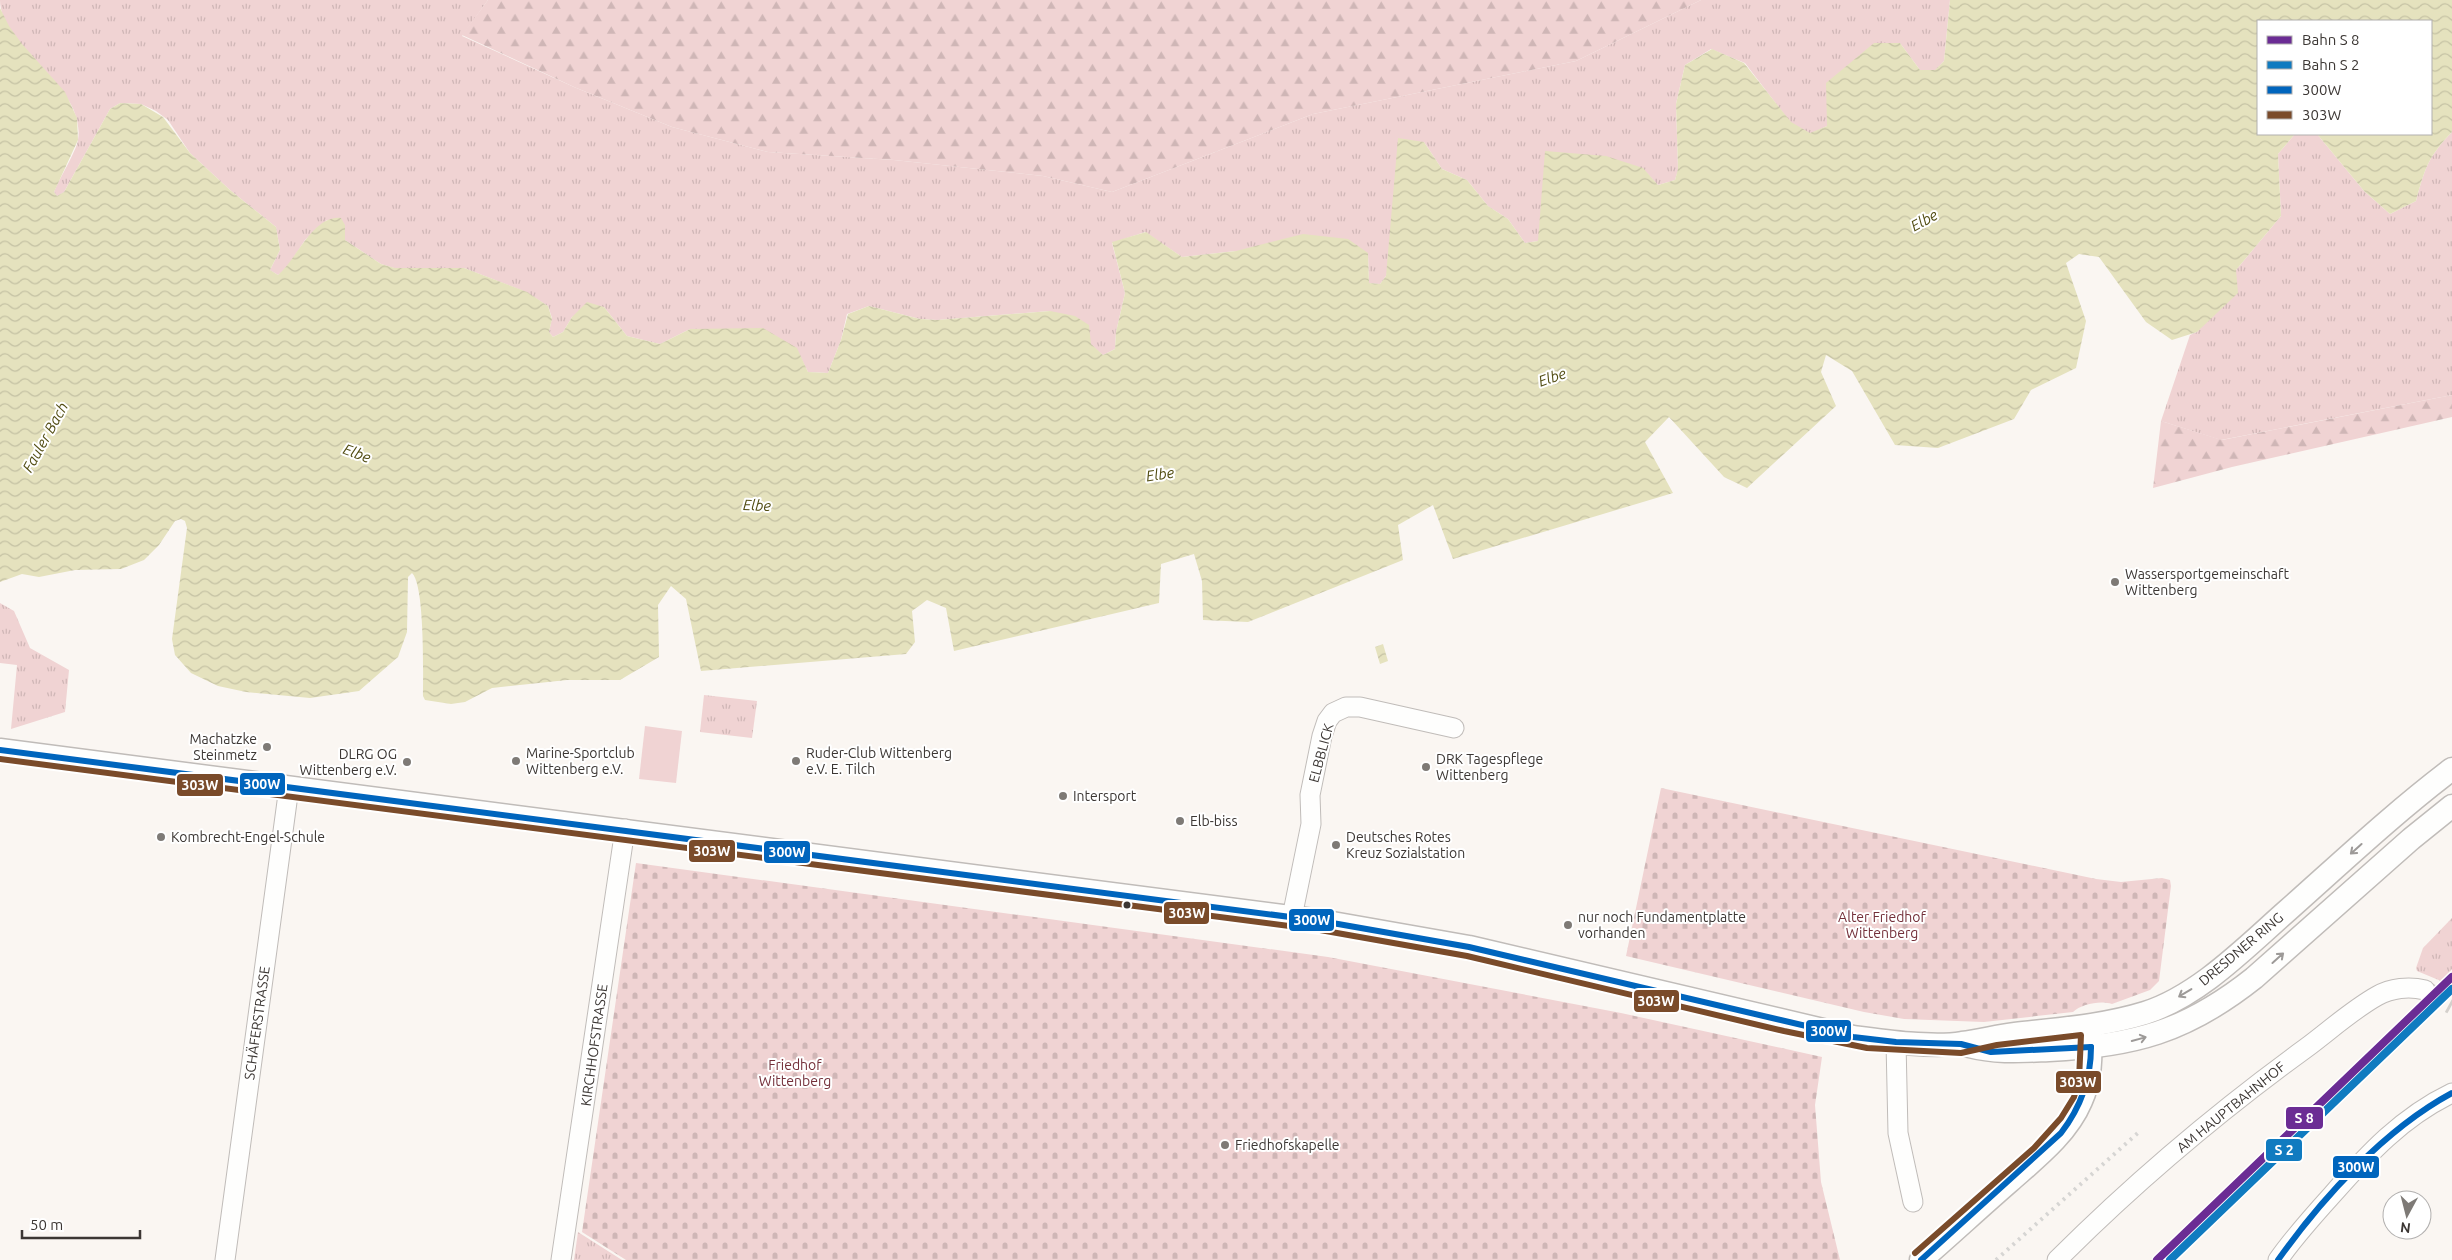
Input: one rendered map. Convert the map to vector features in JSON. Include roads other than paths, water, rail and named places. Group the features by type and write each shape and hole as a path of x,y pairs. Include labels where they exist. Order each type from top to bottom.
{"main road":[{"name":"DRESDNER RING","path":"0,750 1292,917 1454,944 1838,1034 1896,1042 1961,1044 1996,1036 2090,1036 2130,1042 2152,1036 2190,1021 2226,1000 2271,964 2419,832 2452,806"},
{"name":"DRESDNER RING","path":"2090,1036 2170,1002 2201,983 2239,954 2400,810 2452,769"},
{"path":"1921,1260 2027,1165 2064,1128 2084,1092 2091,1063 2090,1036"}],"street":[{"name":"ELBBLICK","path":"1292,917 1311,824 1310,795 1322,736 1327,721 1333,713 1346,707 1360,707 1454,728"},
{"name":"SCHÄFERSTRASSE","path":"225,1260 289,787"},
{"name":"KIRCHHOFSTRASSE","path":"561,1260 625,830"},
{"name":"AM HAUPTBAHNHOF","path":"2056,1260 2108,1209 2286,1062 2377,996 2396,989 2412,988 2425,990"},
{"path":"1896,1042 1898,1133 1913,1202"},
{"path":"2278,1260 2310,1219 2384,1139 2415,1114 2452,1093"}],"water":[{"path":"1950,0 2452,0 2452,132 2432,156 2416,201 2390,214 2364,191 2318,135 2432,135 2432,20 2257,20 2257,135 2294,135 2278,154 2281,216 2236,270 2238,293 2197,332 2172,340 2146,322 2099,257 2079,254 2066,263 2086,321 2076,368 2031,390 2014,419 1938,448 1895,445 1852,371 1826,355 1821,372 1836,406 1747,488 1724,477 1669,417 1645,442 1673,493 1453,559 1433,505 1398,525 1403,560 1248,622 1203,620 1202,581 1194,554 1161,564 1159,603 954,651 946,608 927,600 912,611 915,642 906,654 701,671 686,599 671,586 658,605 659,657 620,680 567,680 492,688 465,702 451,704 425,700 423,696 421,612 416,581 412,573 408,577 407,632 398,657 359,691 310,698 246,692 218,686 191,673 175,655 172,639 187,528 185,521 181,519 175,521 159,545 144,560 121,569 75,570 39,577 22,574 0,582 0,8 9,26 22,44 65,92 77,118 78,140 54,192 57,196 64,192 110,109 120,103 141,104 163,117 190,153 230,190 276,227 280,250 270,270 278,275 314,230 322,223 331,219 341,218 345,225 345,240 381,264 395,268 464,268 527,292 548,306 552,319 549,332 553,337 563,332 572,317 587,302 604,307 627,336 660,344 690,329 763,328 797,348 808,372 828,373 841,340 848,314 869,306 920,319 937,320 1050,311 1075,316 1089,325 1091,344 1103,355 1115,349 1116,332 1125,293 1112,242 1146,232 1182,257 1236,251 1303,234 1348,239 1368,253 1369,283 1380,284 1386,276 1398,138 1424,142 1442,169 1467,180 1488,206 1508,219 1525,243 1538,241 1545,151 1606,156 1643,168 1658,185 1675,180 1678,169 1676,104 1685,65 1712,49 1744,63 1791,122 1810,133 1827,126 1826,83 1874,43 1900,43 1920,70 1935,70 1944,61"},
{"path":"1383,644 1388,661 1380,664 1375,647"}],"tunnel":[{"path":"2425,990 2452,1005"}],"railway":[{"path":"1996,1260 2140,1131"}],"place":[{"name":"Wassersportgemeinschaft Wittenberg","path":"2115,582"},
{"name":"Machatzke Steinmetz","path":"267,747"},
{"name":"Marine-Sportclub Wittenberg e.V.","path":"516,761"},
{"name":"Ruder-Club Wittenberg e.V. E. Tilch","path":"796,761"},
{"name":"DLRG OG Wittenberg e.V.","path":"407,762"},
{"name":"DRK Tagespflege Wittenberg","path":"1426,767"},
{"name":"Intersport","path":"1063,796"},
{"name":"Elb-biss","path":"1180,821"},
{"name":"Kombrecht-Engel-Schule","path":"161,837"},
{"name":"Deutsches Rotes Kreuz Sozialstation","path":"1336,845"},
{"name":"nur noch Fundamentplatte vorhanden","path":"1568,925"},
{"name":"Friedhofskapelle","path":"1225,1145"}],"water label":[{"name":"Elbe","path":"1924,220"},
{"name":"Elbe","path":"1552,377"},
{"name":"Fauler Bach","path":"45,437"},
{"name":"Elbe","path":"357,453"},
{"name":"Elbe","path":"1160,474"},
{"name":"Elbe","path":"757,505"}],"park label":[{"name":"Alter Friedhof Wittenberg","path":"1882,926"},
{"name":"Friedhof Wittenberg","path":"795,1074"}]}
